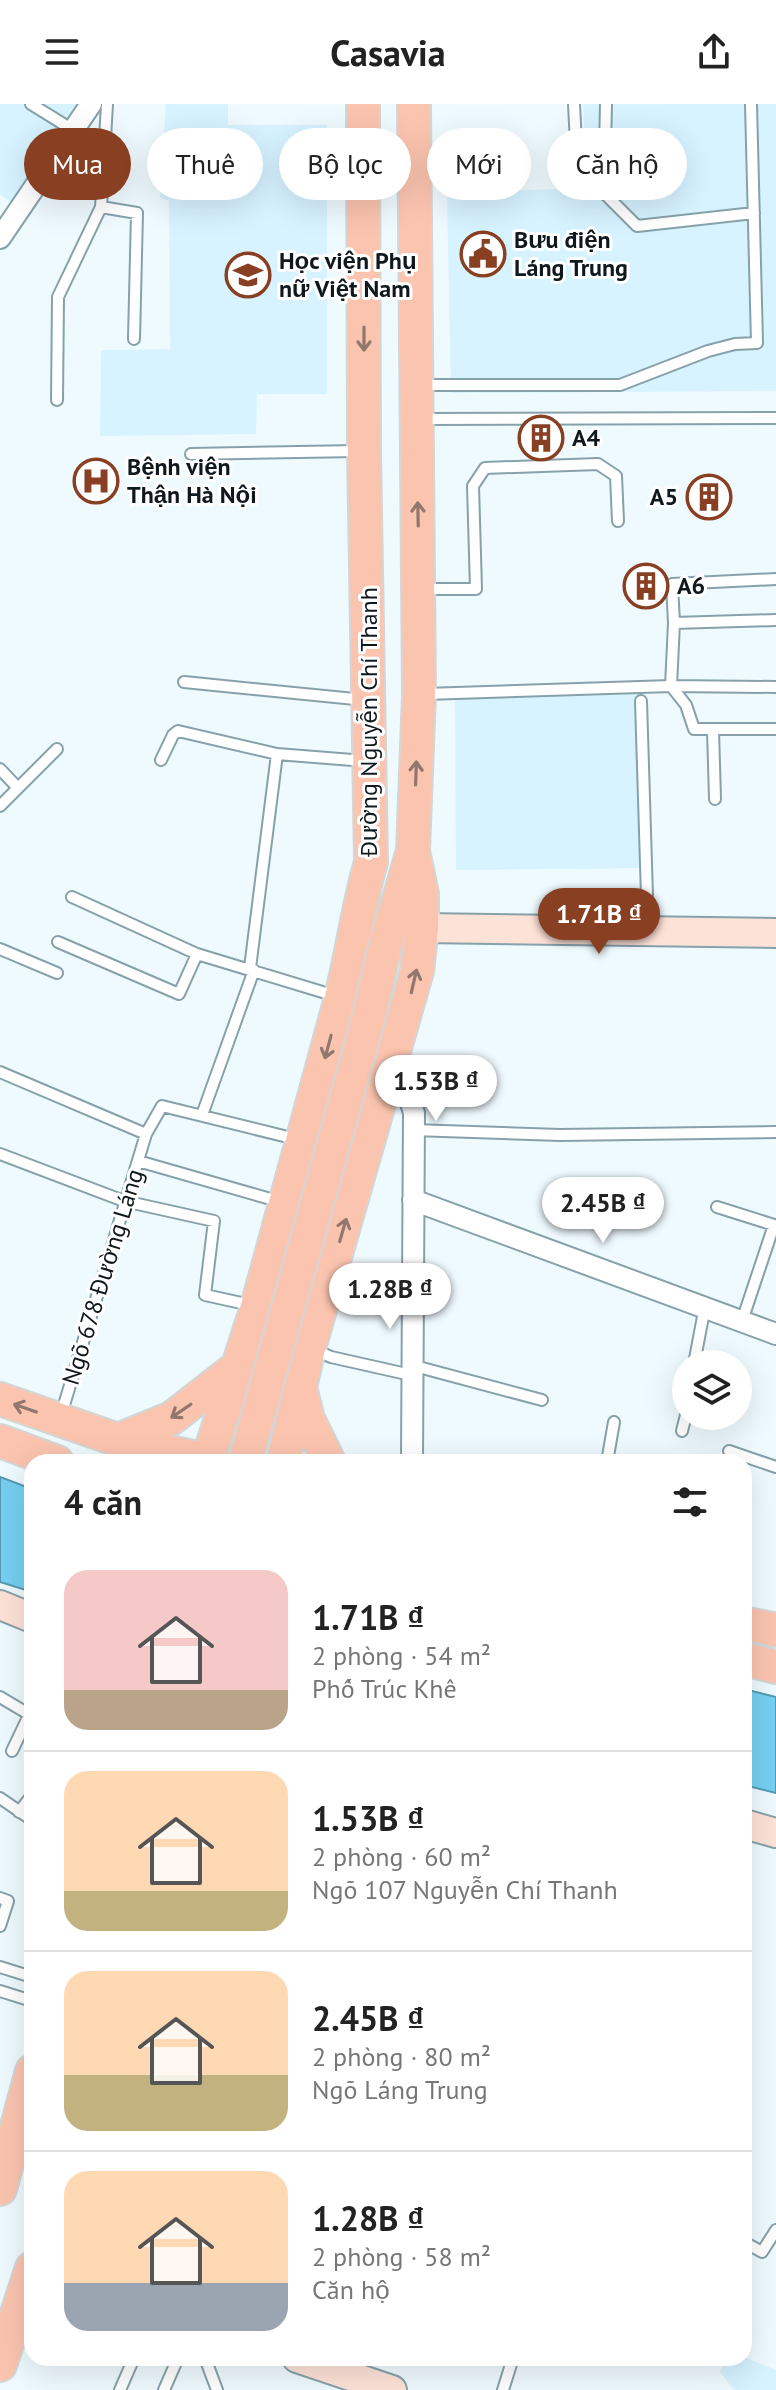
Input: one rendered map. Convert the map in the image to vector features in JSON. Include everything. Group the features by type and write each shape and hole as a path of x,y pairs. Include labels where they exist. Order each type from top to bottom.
{"main road":[{"name":"Đường Nguyễn Chí Thanh","path":"212,1454 341,998 371,862 363,207 357,110"},
{"name":"Đường Nguyễn Chí Thanh","path":"285,1454 309,1348 417,971 422,928 422,894 413,851 419,694 415,206 422,111"},
{"path":"363,207 415,206"},
{"path":"247,1454 413,851"},
{"path":"371,862 386,943"},
{"path":"252,1320 252,1351 259,1358 274,1365 297,1359 309,1348"},
{"path":"118,1440 172,1418 236,1368"},
{"path":"300,1387 308,1419 325,1454"},
{"path":"0,1399 118,1440 179,1454"},
{"path":"0,1441 35,1454"},
{"path":"752,1625 776,1630"},
{"path":"752,1661 776,1667"},
{"path":"4,2169 24,2099"},
{"path":"4,2169 24,2139"},
{"path":"0,2365 24,2294"}],"street":[{"path":"74,128 91,104"},
{"path":"0,238 7,215 24,193"},
{"path":"422,928 776,933"},
{"path":"391,1063 407,1089 414,1113 412,1454"},
{"path":"413,1200 776,1334"},
{"path":"0,1605 24,1615"},
{"path":"752,1826 776,1833"},
{"path":"321,2366 392,2390"}],"lane":[{"path":"31,104 70,128"},
{"path":"57,400 58,297 101,207 107,104"},
{"path":"574,104 575,128"},
{"path":"606,104 604,193 637,226 754,213"},
{"path":"417,385 620,385 708,351 735,344 757,343 751,104"},
{"path":"101,207 137,213 134,339"},
{"path":"416,419 776,418"},
{"path":"191,454 364,451"},
{"path":"419,589 476,589 473,486 485,468 598,464 616,476 618,521"},
{"path":"776,579 672,584 671,686 686,705 694,729 776,729"},
{"path":"674,623 776,620"},
{"path":"184,682 369,701"},
{"path":"419,694 671,686 776,687"},
{"path":"641,701 648,931"},
{"path":"713,730 715,799"},
{"path":"161,760 178,731 277,754 371,761"},
{"path":"0,806 57,749"},
{"path":"202,1115 252,969 277,754"},
{"path":"0,769 17,787"},
{"path":"72,897 197,954 341,998"},
{"path":"58,942 179,994 197,954"},
{"path":"0,949 57,973"},
{"path":"0,1072 146,1134 162,1106 302,1141"},
{"path":"413,1130 560,1135 776,1132"},
{"name":"Ngõ 678 Đường Láng","path":"59,1420 146,1134"},
{"path":"0,1154 124,1201 214,1221 205,1295 252,1320"},
{"path":"138,1161 283,1203"},
{"path":"717,1207 774,1225 742,1321"},
{"path":"697,1350 705,1306"},
{"path":"309,1348 331,1357 411,1370 542,1400"},
{"path":"608,1454 614,1422"},
{"path":"729,1451 738,1454"},
{"path":"752,1459 776,1467"},
{"path":"0,1697 24,1709"},
{"path":"12,1751 24,1727"},
{"path":"0,1798 24,1815"},
{"path":"19,1812 24,1805"},
{"path":"0,1898 8,1901 0,1926"},
{"path":"0,1967 24,1974"},
{"path":"0,1991 24,1998"},
{"path":"752,2246 762,2252 774,2239"},
{"path":"122,2389 131,2366"},
{"path":"164,2390 174,2366"},
{"path":"208,2366 217,2390"},
{"path":"503,2390 510,2366"}],"shaded area":[{"path":"0,104 76,104 62,128 24,128 24,196 18,207 0,194"},
{"name":"Học viện Phụ nữ Việt Nam","path":"166,104 228,104 228,125 327,125 327,128 279,128 279,200 327,200 327,394 257,394 256,434 100,436 101,350 170,349 169,201 166,200 263,200 263,128 164,128"},
{"path":"583,104 776,104 776,391 451,393 447,200 531,200 531,190 547,189 547,200 687,200 687,128 584,128"},
{"path":"638,688 640,868 456,870 455,694"},
{"path":"752,2360 776,2370 776,2390 734,2390 720,2372 722,2366 752,2366"}],"water":[{"path":"0,1477 24,1486 24,1590 0,1582"},
{"path":"752,1691 776,1697 776,1793 752,1787"}],"place":[{"name":"Bưu điện Láng Trung","path":"483,254"},
{"name":"Học viện Phụ nữ Việt Nam","path":"248,275"},
{"name":"A4","path":"541,438"},
{"name":"Bệnh viện Thận Hà Nội","path":"96,481"},
{"name":"A5","path":"709,497"},
{"name":"A6","path":"646,586"}]}
